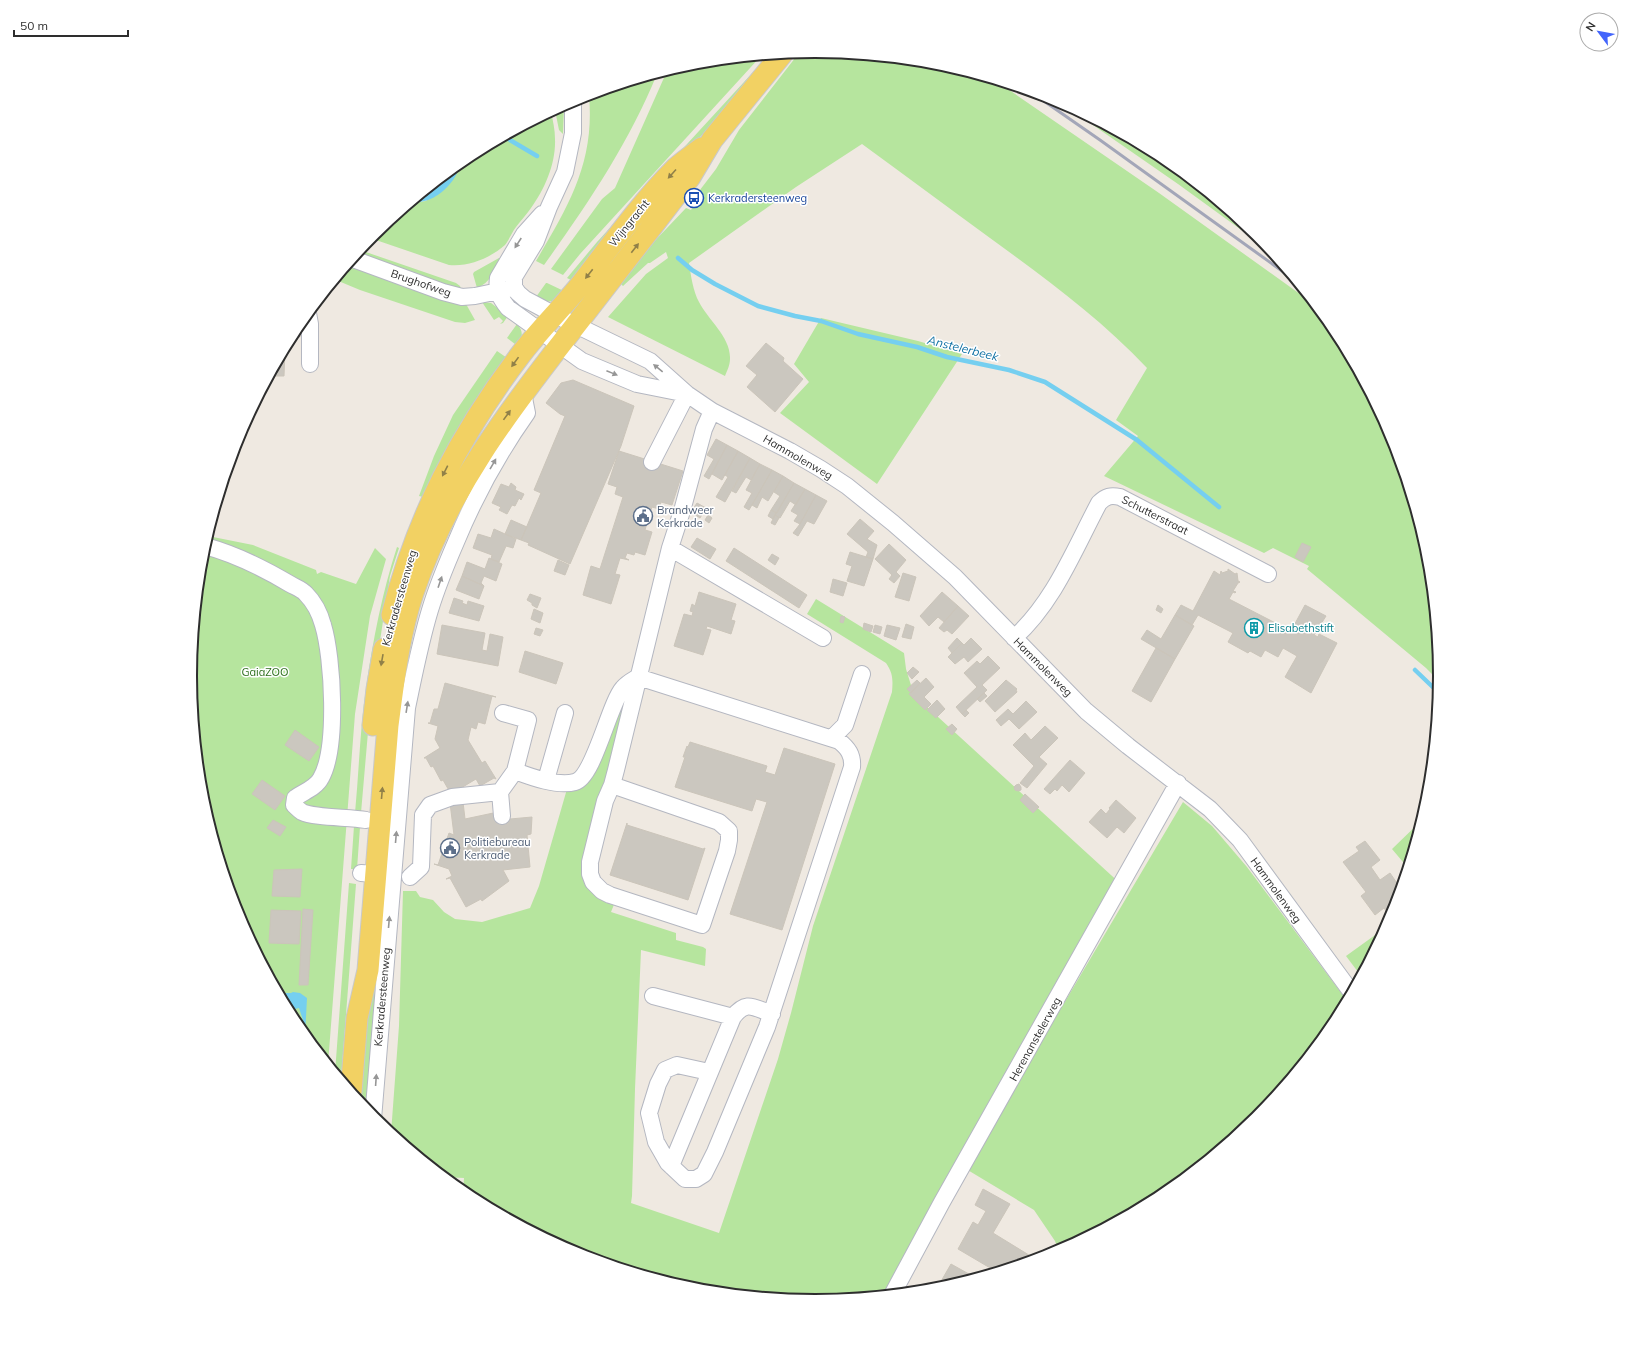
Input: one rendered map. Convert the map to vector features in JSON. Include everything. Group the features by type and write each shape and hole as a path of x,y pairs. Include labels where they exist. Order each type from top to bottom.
{"main road":[{"name":"Wijngracht","path":"575,326 690,177 712,140 778,59"},
{"name":"Wijngracht","path":"554,315 649,199 677,168 712,140"},
{"name":"Kerkradersteenweg","path":"376,874 366,820 374,722 382,660 398,593 413,546 436,490 456,451 497,387 522,353 554,315"},
{"name":"Kerkradersteenweg","path":"352,1086 357,1018 368,970 391,701 400,645 412,594 443,519 465,478 491,437 575,326"}],"street":[{"path":"514,287 514,277 536,241 549,207 562,182 569,158 574,121 573,108"},
{"path":"498,292 498,278 508,259 524,234 549,207"},
{"name":"Brughofweg","path":"358,261 443,292 462,296 475,296 498,292 514,287"},
{"name":"Hammolenweg","path":"514,287 518,294 524,299 575,326 650,361 686,394 712,411 790,450 847,486 893,523 955,577 1086,710 1128,746 1210,809 1240,840 1349,989"},
{"name":"Hammolenweg","path":"498,292 504,303 514,313 582,361 638,384 686,394"},
{"path":"310,321 310,364"},
{"path":"652,462 686,394"},
{"path":"612,785 719,822 728,831 730,840 727,851 702,924 610,896 602,891 594,882 590,874 590,862 605,801 612,785 670,548 682,511 704,429 712,411"},
{"name":"Schutterstraat","path":"1014,638 1026,628 1040,611 1053,590 1099,502 1112,495 1125,500 1268,574"},
{"path":"211,548 226,552 272,573 305,593 318,610 329,651 333,716 328,755 321,779 314,787 295,798 294,806 301,811 312,815 366,820"},
{"path":"670,548 823,638"},
{"path":"832,738 845,725 862,674"},
{"path":"515,772 561,783 572,783 581,779 595,755 622,688 638,678 832,738 839,741 850,751 852,767 772,1014 716,1152 704,1174 696,1180 685,1179 668,1163 656,1142 649,1113 658,1084 665,1070 677,1065 709,1072"},
{"path":"502,816 500,792 515,772 528,720 503,713"},
{"path":"546,780 565,713"},
{"name":"Herenanstelerweg","path":"894,1290 942,1202 1178,783"},
{"path":"410,877 421,867 422,815 430,805 452,797 500,792"},
{"name":"Kerkradersteenweg","path":"373,1109 376,874"},
{"path":"653,996 733,1017"},
{"path":"671,1166 733,1017 740,1008 748,1006 772,1014"}],"green space":[{"path":"795,59 856,59 896,63 976,79 1008,89 1159,193 1303,296 1330,333 1351,367 1387,440 1401,478 1413,516 1429,596 1433,636 1434,676 1307,569 1309,566 1273,548 1264,553 1104,476 1138,436 1116,420 1147,368 1110,332 1072,299 862,144 796,187 689,263 692,283 697,298 727,343 730,363 725,376 608,317 646,274 668,258 666,252 648,263 623,286 620,283 648,248 686,208 691,210 696,202 693,199 716,169 739,130"},
{"path":"765,60 736,98 620,224 575,282 567,278 597,242"},
{"path":"757,61 580,254 563,275 551,269 602,199 615,188 664,77 735,63"},
{"path":"655,79 634,125 606,173 576,220 544,265 536,261 569,202 577,182 584,162 590,119 589,101"},
{"path":"564,112 563,134 559,130 556,116"},
{"path":"552,117 555,132 555,148 549,175 536,201 505,245 493,254 479,261 464,265 449,265 377,240 419,202 426,201 444,182 472,162 506,141"},
{"path":"1088,121 1125,141 1159,162 1223,211 1250,237"},
{"path":"366,252 456,283 460,286 462,291 361,257"},
{"path":"499,258 502,259 492,276 482,286 477,288 473,274 474,272"},
{"path":"353,265 466,304 475,320 465,323 455,322 360,290 340,282"},
{"path":"546,283 566,292 552,301 545,301 536,297"},
{"path":"482,302 491,303 508,316 503,323 500,324 503,321 499,317 494,320"},
{"path":"821,318 918,341 962,354 877,484 780,413 809,382 794,364"},
{"path":"517,324 521,329 522,335 519,347 507,338"},
{"path":"497,351 510,360 423,497 419,496 434,456 453,415"},
{"name":"GaiaZOO","path":"213,537 253,545 316,570 317,574 321,572 356,584 375,548 386,559 370,616 355,714 329,1057 301,1020 280,986 244,913 218,837 209,797 202,757 198,717 197,676 198,636 202,596"},
{"path":"397,547 399,548 390,576 370,709 361,813 355,813 362,719 369,670 382,599"},
{"path":"816,599 904,653 906,669 914,695 1123,886 891,1291 856,1294 775,1294 735,1290 655,1274 617,1262 579,1248 506,1212 464,1185 464,1178 453,1177 439,1167 391,1127 399,1026 403,891 416,891 420,897 433,900 444,912 455,919 482,922 530,908 539,886 567,789 627,691 587,859 615,902 611,912 676,933 676,940 706,949 705,966 641,950 631,1203 719,1233 778,1059 813,926 892,692 892,677 886,663 807,614"},
{"path":"1183,802 1212,826 1247,867 1344,997 1330,1020 1281,1084 1253,1114 1223,1142 1159,1191 1125,1212 1057,1246 1034,1210 966,1169"},
{"path":"354,826 360,827 357,869 351,869"},
{"path":"1415,826 1405,864 1392,849"},
{"path":"349,883 356,884 342,1073 336,1066"},
{"path":"383,887 369,1104 361,1095 367,1023"},
{"path":"1378,933 1358,972 1346,956"}],"water":[{"path":"458,172 452,182 440,194 419,202"},
{"path":"284,993 300,993 307,998 306,1026 302,1022 299,1008 295,1009"}],"building":[{"path":"766,343 784,358 783,361 803,379 775,412 747,387 757,375 746,366"},
{"path":"285,360 284,376 275,376"},
{"path":"573,380 634,406 621,446 570,564 528,545 529,543 521,540 541,493 534,490 565,416 546,403 561,383"},
{"path":"716,439 727,445 709,479 704,476 714,459 707,455"},
{"path":"727,445 738,451 722,480 712,474"},
{"path":"619,451 683,471 672,505 661,502 659,509 652,507 649,516 652,520 647,523 645,530 652,532 645,555 635,552 634,555 627,553 625,558 629,560 620,558 615,574 620,575 611,604 583,595 591,566 600,569 623,497 615,494 617,487 608,484"},
{"path":"738,451 750,458 725,502 716,497 728,477 725,475"},
{"path":"750,458 760,464 751,480 746,477 736,493 732,491"},
{"path":"760,464 772,470 749,510 744,507 752,493 746,490"},
{"path":"772,470 783,476 768,501 762,497 757,508 752,505"},
{"path":"783,476 794,483 777,513 771,510 780,496 774,492"},
{"path":"511,483 516,487 515,490 524,494 521,500 519,498 515,506 512,505 507,514 499,510 501,507 492,503 501,484 509,487"},
{"path":"794,483 805,489 796,505 790,501 780,518 775,515"},
{"path":"805,489 816,495 800,524 794,521 798,515 791,511"},
{"path":"816,495 827,501 814,524 807,521 798,536 793,533 800,524"},
{"path":"697,503 706,508 700,518 691,512"},
{"path":"771,510 776,513 773,519 768,516"},
{"path":"708,515 712,518 709,523 705,520"},
{"path":"775,515 779,518 775,525 771,523"},
{"path":"860,519 874,531 867,539 877,545 873,559 866,557 868,552 847,534"},
{"path":"511,520 527,527 521,540 505,534"},
{"path":"494,529 516,539 513,548 506,546 499,562 491,559 492,555 473,548 478,534 491,538"},
{"path":"697,538 716,549 710,559 691,547"},
{"path":"1302,543 1311,547 1303,562 1295,557"},
{"path":"889,544 906,560 896,572 900,576 894,583 889,579 892,575 875,559"},
{"path":"734,548 807,595 799,608 726,561"},
{"path":"850,552 873,559 864,586 847,581 852,566 846,564"},
{"path":"772,554 779,558 775,565 768,560"},
{"path":"489,558 502,564 496,581 484,576 481,583 484,586 462,576 467,562 485,569"},
{"path":"558,560 569,565 565,575 554,571"},
{"name":"Elisabethstift","path":"1228,569 1235,574 1237,573 1238,581 1240,582 1233,591 1236,592 1233,592 1229,599 1291,631 1305,605 1326,616 1314,635 1318,637 1319,634 1337,643 1311,693 1285,677 1297,656 1283,648 1278,657 1265,650 1261,657 1250,651 1248,653 1228,642 1233,633 1198,615 1192,625 1175,615 1181,605 1193,611 1214,571 1220,575 1221,571 1222,573 1228,571"},
{"path":"903,573 916,577 909,601 895,597"},
{"path":"462,576 484,586 479,599 456,590"},
{"path":"833,579 847,583 843,596 830,592"},
{"path":"699,592 736,604 731,620 735,621 731,634 707,626 706,629 711,630 703,655 674,646 684,614 692,616 693,612 690,611 692,604 695,606"},
{"path":"942,592 958,606 944,622 938,617 929,626 920,616"},
{"path":"530,594 541,598 537,608 527,600"},
{"path":"454,598 463,601 462,603 467,605 468,601 484,606 479,621 449,613"},
{"path":"1158,605 1163,609 1161,613 1156,610"},
{"path":"958,606 969,616 952,634 947,630 944,632 939,628"},
{"path":"534,609 543,613 540,623 531,619"},
{"path":"1175,615 1194,626 1175,659 1141,639 1147,630 1161,639"},
{"path":"841,616 845,617 843,623 840,622"},
{"path":"864,623 873,626 871,632 863,629"},
{"path":"906,624 914,627 911,639 902,637"},
{"path":"442,625 485,633 482,650 487,651 490,634 503,637 498,666 437,654"},
{"path":"875,625 882,627 880,634 873,632"},
{"path":"887,625 900,628 896,640 884,636"},
{"path":"536,628 543,630 540,636 534,634"},
{"path":"957,638 962,643 952,653 948,648"},
{"path":"971,638 982,649 968,662 964,657 955,664 948,657 962,643 964,645"},
{"path":"1156,648 1175,659 1151,702 1132,691"},
{"path":"525,651 563,663 556,684 519,672"},
{"path":"988,656 1000,668 982,685 987,690 962,714 956,707 977,687 964,673 977,661 980,664"},
{"path":"913,667 919,672 912,679 907,673"},
{"path":"926,678 934,687 924,697 931,704 925,710 909,694"},
{"path":"917,680 920,683 911,693 907,689"},
{"path":"1006,680 1017,689 1017,692 995,712 985,701"},
{"path":"445,683 496,697 492,696 485,724 478,722 476,729 471,727 468,740 482,763 485,761 496,779 494,778 480,786 476,779 451,794 443,780 441,781 433,766 431,767 426,758 424,758 440,748 435,739 438,726 428,723 430,723 434,709 438,709"},
{"path":"984,693 987,696 980,702 977,699"},
{"path":"937,700 945,709 936,718 927,710"},
{"path":"1026,701 1037,712 1019,729 1009,719 1001,726 996,720 1008,709 1013,714"},
{"path":"966,710 969,713 965,717 962,714"},
{"path":"952,724 957,729 952,735 946,729"},
{"path":"1045,726 1058,738 1039,757 1047,764 1027,788 1020,783 1034,766 1013,745 1025,733 1031,740"},
{"path":"295,730 319,747 309,761 285,745"},
{"path":"690,742 767,766 765,772 775,775 784,748 835,764 782,930 730,914 767,802 756,799 752,811 675,787 685,757 683,757"},
{"path":"1070,760 1085,773 1069,792 1062,785 1057,791 1055,789 1050,794 1044,789"},
{"path":"262,780 285,796 275,810 252,794"},
{"path":"1019,784 1021,790 1015,790 1014,787"},
{"path":"1025,794 1039,807 1033,813 1020,800"},
{"path":"1116,800 1136,818 1124,833 1117,827 1107,838 1089,822 1101,809 1106,814"},
{"path":"463,802 465,819 498,812 499,820 532,817 531,834 527,835 530,867 503,870 509,881 482,901 481,899 466,907 450,878 446,879 452,876 449,869 434,864 438,865 449,833 454,835 450,803"},
{"path":"273,820 286,827 280,836 267,828"},
{"path":"627,823 627,825 703,849 705,848 688,900 610,875"},
{"path":"1365,841 1380,860 1371,867 1380,880 1390,873 1398,884 1387,912 1384,908 1375,915 1361,896 1366,892 1343,862 1359,851 1356,847"},
{"path":"302,869 300,897 272,896 274,870"},
{"path":"303,909 313,910 308,985 299,985"},
{"path":"271,910 301,911 299,944 269,943"},
{"path":"983,1189 1010,1204 993,1233 1030,1256 992,1269 958,1249 973,1222 978,1225 986,1211 975,1205"},
{"path":"951,1264 971,1275 941,1282"}],"waterway":[{"name":"Anstelerbeek","path":"509,139 537,156"},
{"name":"Anstelerbeek","path":"678,258 692,270 715,284 758,306 821,321 858,334 917,347 947,357 1009,370 1045,382 1137,440 1219,507"},
{"name":"Anstelerbeek","path":"1415,670 1434,688"}],"railway":[{"path":"1047,103 1283,272"}],"place":[{"name":"Kerkradersteenweg","path":"694,198"},
{"name":"Brandweer Kerkrade","path":"643,516"},
{"name":"Elisabethstift","path":"1254,628"},
{"name":"Politiebureau Kerkrade","path":"450,848"}]}
